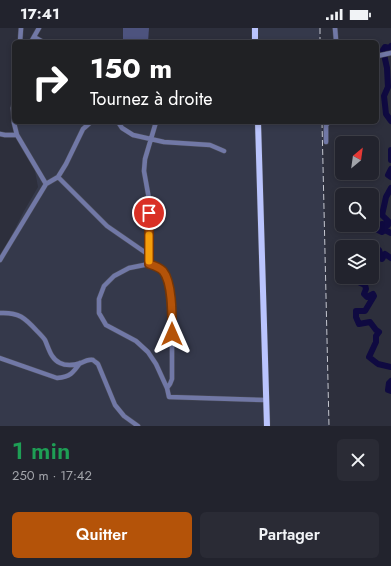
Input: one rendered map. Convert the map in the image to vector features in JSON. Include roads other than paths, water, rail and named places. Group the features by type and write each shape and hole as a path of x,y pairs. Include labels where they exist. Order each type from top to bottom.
{"main road":[{"path":"255,28 255,40"},
{"path":"258,124 267,426"}],"street":[{"path":"20,40 21,28"},
{"path":"33,40 39,28"},
{"path":"335,28 336,40"},
{"path":"14,124 17,135 46,184"},
{"path":"0,260 46,184 58,177 83,129 89,124"},
{"path":"119,124 122,128 133,135 164,142 210,145 224,151"},
{"path":"149,264 149,199 144,171 145,158 155,124"},
{"path":"326,142 327,124"},
{"path":"0,134 17,135"},
{"path":"58,177 107,226 149,255"},
{"path":"167,388 172,379 172,304 168,282 164,272 158,267 149,264 129,268 114,276 104,286 99,299 99,313 106,325 136,341 148,352 156,364 167,388 169,397 266,400"},
{"path":"0,312 11,312 28,322 44,338 55,360 65,365 80,364"},
{"path":"0,358 57,378 64,378 72,374 80,364 87,360 94,360 98,364 115,404 124,416 138,426"}],"waterway":[{"path":"391,46 389,48 385,47 383,50 387,68 388,87 384,96 386,114 391,121"},
{"path":"391,150 391,160"},
{"path":"391,169 388,175 391,177"},
{"path":"391,188 386,197 382,215 389,222 388,225 382,224 378,230 382,232 385,230 391,233"},
{"path":"379,250 382,259 385,254 391,258"},
{"path":"363,284 365,285 366,289 364,294 367,297 373,294 374,296 365,311 356,311 356,317 359,324 370,322 379,332 376,336 376,342 369,357 378,364 391,367"},
{"path":"391,381 389,383 388,390 391,391"}],"railway":[{"path":"320,28 320,40"},
{"path":"322,124 329,426"}]}
